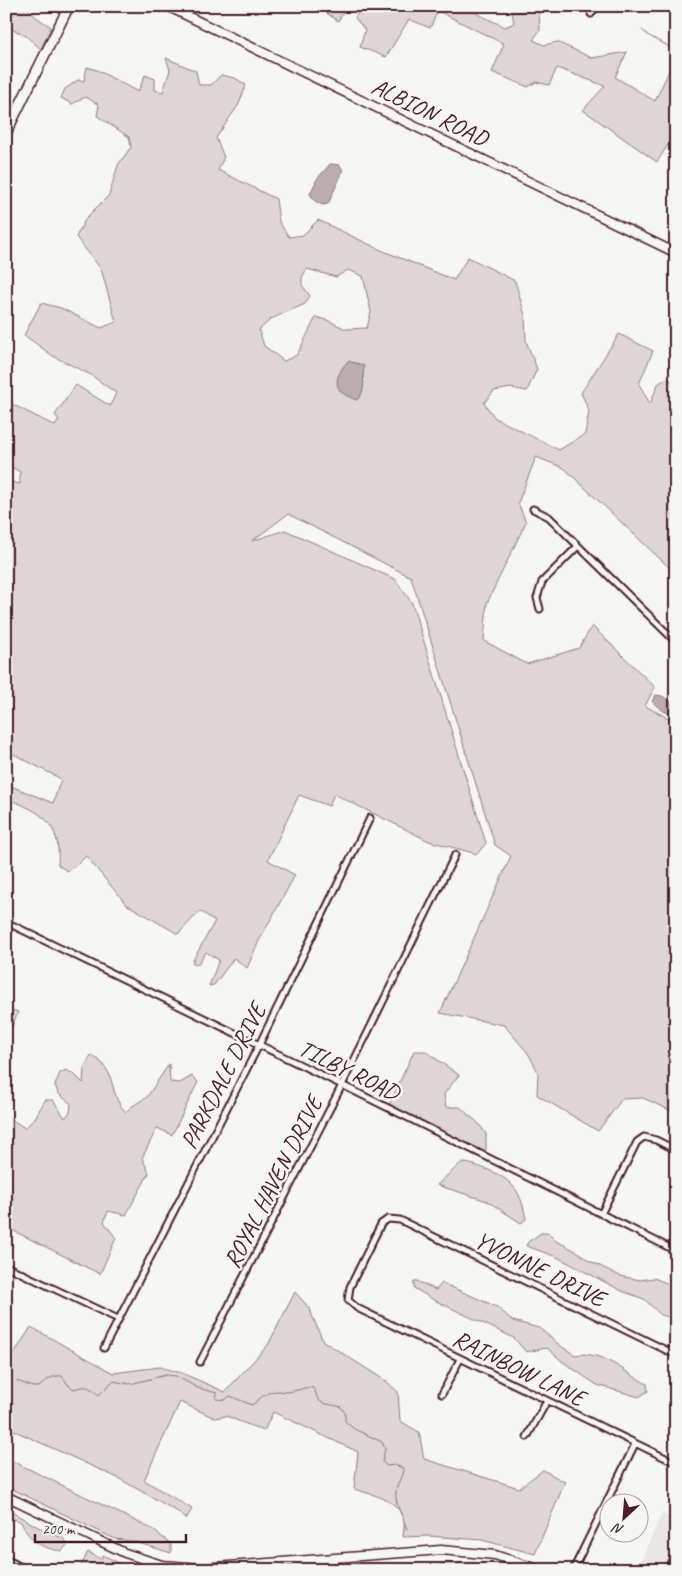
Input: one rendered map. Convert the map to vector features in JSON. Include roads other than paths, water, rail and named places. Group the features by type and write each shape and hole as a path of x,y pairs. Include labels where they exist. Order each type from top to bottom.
{"main road":[{"path":"6,133 68,6"}],"street":[{"name":"ALBION ROAD","path":"167,6 676,253"},
{"path":"591,14 597,6"},
{"path":"533,509 549,517 676,642"},
{"path":"540,609 537,598 542,582 578,546"},
{"name":"PARKDALE DRIVE","path":"104,1348 259,1045 370,818"},
{"name":"ROYAL HAVEN DRIVE","path":"200,1362 342,1085 455,855"},
{"name":"TILBY ROAD","path":"6,922 342,1085 676,1251"},
{"path":"602,1214 637,1142 644,1137 676,1150"},
{"name":"YVONNE DRIVE","path":"348,1300 350,1287 381,1224 388,1219 400,1220 676,1355"},
{"path":"6,1266 118,1319"},
{"name":"RAINBOW LANE","path":"348,1300 358,1308 676,1463"},
{"path":"442,1394 460,1358"},
{"path":"527,1437 547,1401"},
{"path":"573,1570 635,1444"},
{"path":"6,1496 125,1553 162,1565 202,1568 441,1550 496,1555 540,1570"},
{"path":"667,1570 676,1552"},
{"path":"6,1559 27,1570"}],"waterway":[{"path":"642,30 649,36 676,50"},
{"path":"17,1381 33,1387 39,1387 52,1377 62,1376 69,1386 74,1389 88,1387 99,1395 113,1381 130,1384 166,1375 176,1376 198,1388 217,1393 216,1399 225,1400 230,1396 252,1405 273,1391 289,1392 313,1388 320,1401 341,1407 345,1413 345,1421 354,1429 382,1442 385,1449 382,1462 387,1466 394,1465 403,1468 396,1495 407,1529"}]}
